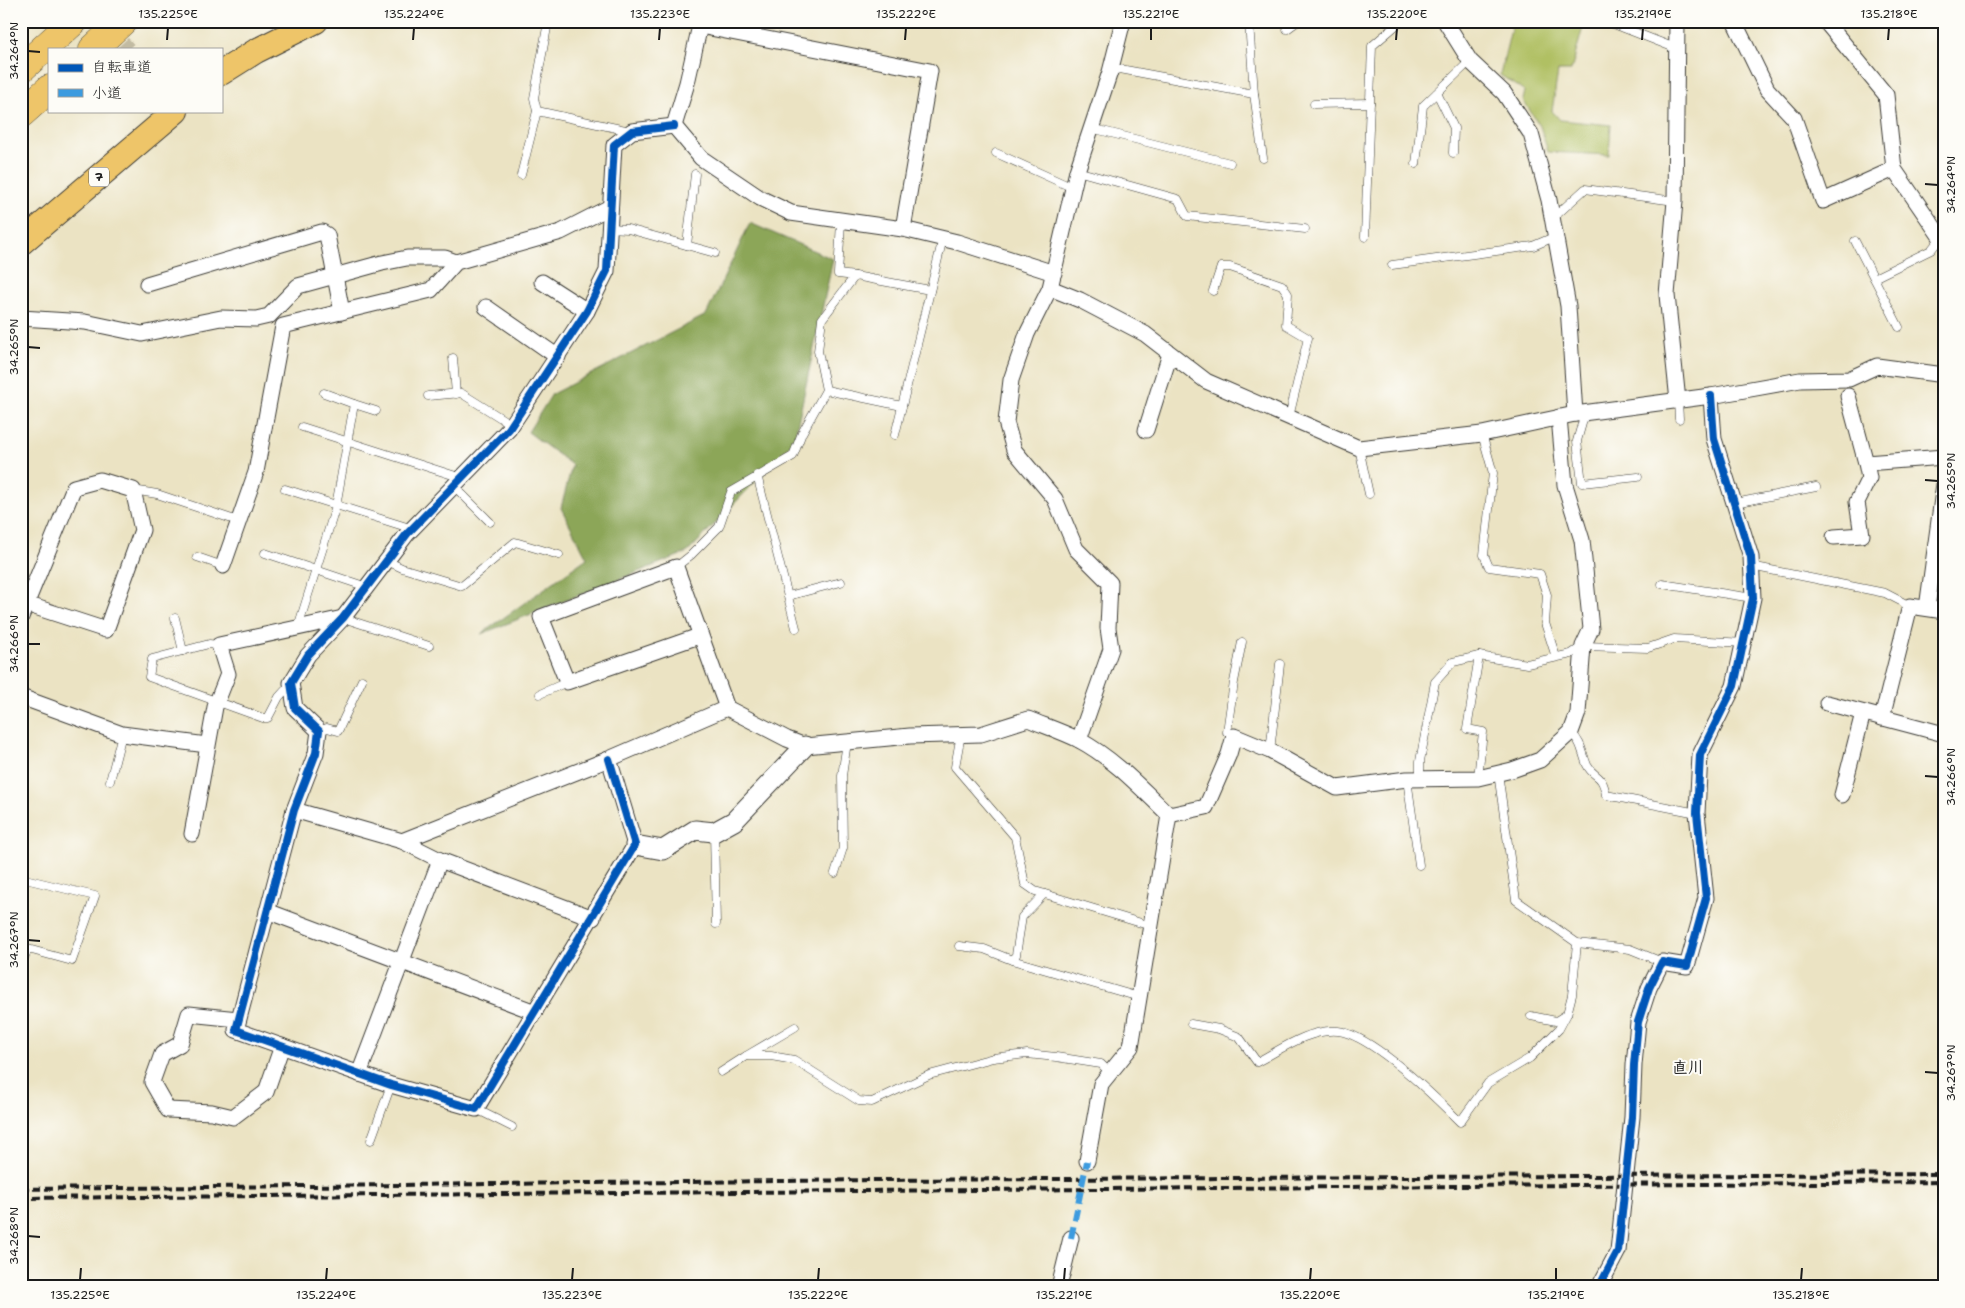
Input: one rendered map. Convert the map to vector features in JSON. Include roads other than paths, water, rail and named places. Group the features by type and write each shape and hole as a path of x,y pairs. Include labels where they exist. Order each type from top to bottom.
{"highway":[{"path":"21,70 74,21"},
{"path":"94,48 123,21"},
{"path":"21,114 48,90"}],"main road":[{"path":"222,73 256,50 316,21"},
{"name":"7","path":"21,242 175,112"}],"street":[{"path":"1079,740 1111,649 1108,628 1110,583 1076,549 1054,499 1014,450 1006,422 1011,380 1027,334 1050,288 1077,171 1110,72 1123,21"},
{"path":"1444,21 1470,61 1504,93 1531,134 1552,218 1568,306 1580,413"},
{"path":"1677,21 1675,48 1675,201 1667,295 1678,400"},
{"path":"1734,21 1767,89 1794,118 1823,201 1894,169"},
{"path":"1825,21 1886,95 1894,169 1942,241"},
{"path":"674,126 687,83 700,23 930,71 903,229"},
{"path":"608,759 636,845 476,1109 391,1085 236,1030 294,810 316,753 319,731 295,708 291,683 308,656 343,618 413,529 512,425 587,311 607,271 614,145 632,131 674,126"},
{"path":"674,126 701,158 760,198 791,213 841,222 903,229 943,238 1054,273"},
{"path":"223,566 256,472 283,326 431,290 456,262 561,232 610,207"},
{"path":"146,284 322,232 327,235 342,312"},
{"path":"21,318 85,322 142,334 221,318 256,319 269,316 298,286 407,258 445,258 456,262"},
{"path":"542,282 587,311"},
{"path":"1050,288 1080,300 1144,334 1206,381 1358,448 1482,434 1580,413 1711,396 1800,380 1849,379 1877,366 1944,375"},
{"path":"486,306 558,357"},
{"path":"1146,430 1170,354"},
{"path":"1599,1287 1618,1251 1632,1117 1638,1022 1649,988 1662,962 1687,966 1706,898 1697,813 1700,755 1734,686 1745,643 1753,598 1751,557 1714,439 1711,396"},
{"path":"1834,537 1862,535 1857,502 1869,478 1848,396"},
{"path":"1169,815 1206,807 1229,754 1234,736 1270,751 1337,788 1413,780 1478,778 1540,760 1571,732 1578,713 1583,646 1591,629 1582,540 1566,484 1559,417"},
{"path":"1866,463 1944,457"},
{"path":"100,480 133,490 142,530 106,630 24,610 74,488 100,480"},
{"path":"1927,608 1944,484"},
{"path":"699,636 567,682 541,617 676,567 699,636 727,708 787,739 805,746 981,734 1028,718 1079,740 1126,773 1169,815"},
{"path":"1882,718 1910,606 1944,611"},
{"path":"192,834 207,745 217,702 228,674 219,645 343,618"},
{"path":"21,697 122,734 207,745"},
{"path":"1827,703 1944,734"},
{"path":"402,842 608,759 727,708"},
{"path":"1842,795 1864,713"},
{"path":"636,845 663,850 695,830 714,832 734,821 805,746"},
{"path":"294,810 402,842 440,860 593,918"},
{"path":"1087,1161 1101,1084 1109,1072 1121,1061 1130,1047 1140,997 1169,815"},
{"path":"359,1074 440,860"},
{"path":"267,911 535,1012"},
{"path":"238,1019 189,1014 180,1044 162,1054 152,1082 168,1110 212,1112 233,1117 266,1092 282,1046"},
{"path":"1059,1287 1071,1238"}],"lane":[{"path":"1287,29 1298,21"},
{"path":"1365,236 1372,46 1401,21"},
{"path":"1606,21 1675,48"},
{"path":"522,175 537,111 534,98 548,22"},
{"path":"1249,22 1254,94 1262,158"},
{"path":"1416,164 1423,106 1470,61"},
{"path":"1110,72 1120,69 1254,94"},
{"path":"1437,93 1454,128 1453,153"},
{"path":"1314,104 1370,103"},
{"path":"537,111 632,131"},
{"path":"1091,128 1230,163"},
{"path":"996,153 1073,188"},
{"path":"1077,171 1178,199 1187,216 1305,229"},
{"path":"687,245 695,174"},
{"path":"1552,218 1585,189 1675,201"},
{"path":"841,222 838,274 930,290"},
{"path":"609,228 628,228 715,253"},
{"path":"1392,265 1534,246 1554,237"},
{"path":"896,435 943,238"},
{"path":"1856,241 1899,327"},
{"path":"1874,278 1931,250 1942,241"},
{"path":"1213,291 1221,267 1230,267 1282,285 1288,294 1286,325 1308,338 1289,417"},
{"path":"676,567 691,556 719,527 731,492 757,475 793,456 802,433 826,390 818,350 822,319 855,276"},
{"path":"453,358 456,394"},
{"path":"826,390 902,406"},
{"path":"324,393 376,410"},
{"path":"428,396 461,393 512,425"},
{"path":"1678,400 1679,419"},
{"path":"298,628 336,506 354,404"},
{"path":"1580,413 1577,441 1582,483 1638,478"},
{"path":"302,427 458,482 490,522"},
{"path":"1482,434 1493,473 1484,555 1489,566 1540,574 1547,595 1545,623 1556,657"},
{"path":"1358,448 1369,494"},
{"path":"757,475 796,628"},
{"path":"1735,503 1816,487"},
{"path":"285,489 413,529"},
{"path":"133,490 157,494 238,520"},
{"path":"387,560 402,568 462,586 515,542 559,555"},
{"path":"265,553 367,587"},
{"path":"197,557 223,566"},
{"path":"1751,566 1885,593 1910,606"},
{"path":"788,596 841,582"},
{"path":"1662,584 1753,598"},
{"path":"175,618 183,651"},
{"path":"343,618 429,646"},
{"path":"1419,865 1413,780 1420,761 1435,682 1452,662 1480,656 1527,664 1571,654 1583,646 1648,648 1674,639 1745,643"},
{"path":"1234,736 1227,732 1242,642"},
{"path":"219,645 209,644 152,659 149,677 268,718 279,697 291,683"},
{"path":"1478,778 1483,732 1468,729 1480,656"},
{"path":"1270,751 1280,664"},
{"path":"319,731 327,728 338,731 362,680"},
{"path":"540,694 567,682"},
{"path":"1571,732 1581,742 1588,767 1604,782 1606,795 1697,813"},
{"path":"110,781 122,734"},
{"path":"961,734 955,767 1015,837 1025,884 1044,894 1151,926"},
{"path":"835,873 843,848 842,776 846,742"},
{"path":"1498,773 1516,900 1577,943 1630,949 1662,962"},
{"path":"714,832 716,924"},
{"path":"21,878 95,896 72,961 28,949 21,964"},
{"path":"1012,960 1016,954 1022,917 1044,894"},
{"path":"1191,1024 1219,1029 1239,1037 1257,1062 1313,1034 1338,1031 1366,1042 1417,1080 1460,1122 1488,1083 1530,1058 1559,1029 1567,1014 1572,995 1577,943"},
{"path":"959,946 984,949 1012,960 1140,997"},
{"path":"1531,1016 1556,1021 1567,1014"},
{"path":"721,1072 794,1027"},
{"path":"746,1056 771,1056 794,1060 859,1101 866,1102 872,1102 929,1075 993,1058 1028,1054 1056,1057 1101,1064 1109,1072"},
{"path":"371,1140 391,1085"},
{"path":"476,1109 512,1127"}],"tunnel":[{"path":"107,26 127,48"}],"railway":[{"path":"21,1189 876,1180 1944,1174"},
{"path":"21,1198 1944,1182"}],"district":[{"name":"直川","path":"1688,1067"}]}
